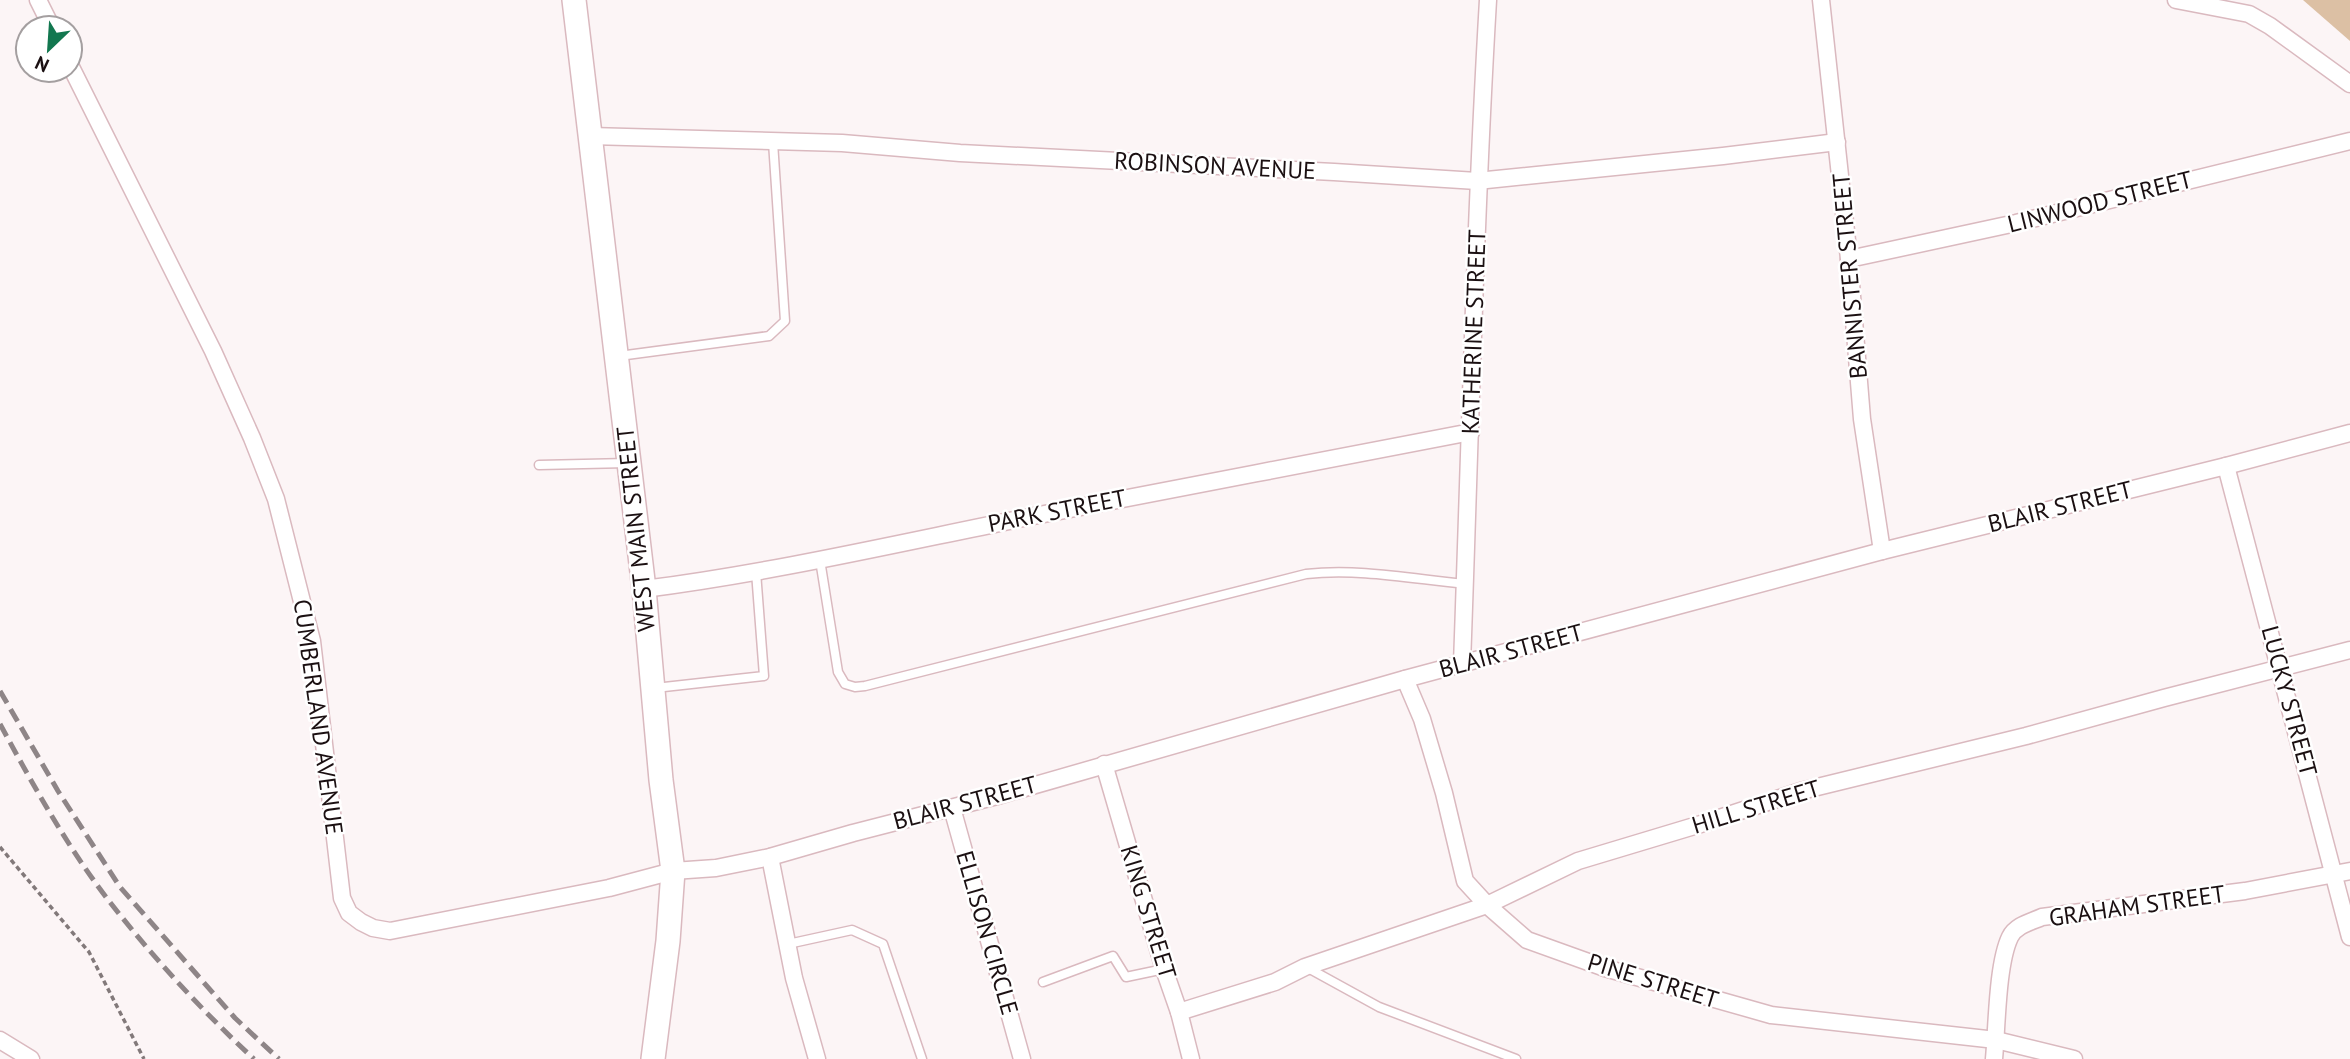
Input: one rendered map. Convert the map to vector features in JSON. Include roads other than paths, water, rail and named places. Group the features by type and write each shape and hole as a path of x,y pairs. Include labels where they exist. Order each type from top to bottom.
{"main road":[{"name":"WEST MAIN STREET","path":"574,0 644,589 652,688 673,871 668,941 653,1059"}],"street":[{"name":"KATHERINE STREET","path":"1462,664 1477,181 1488,0"},
{"name":"BANNISTER STREET","path":"1821,0 1838,142 1862,419 1882,551"},
{"path":"2176,0 2252,7 2270,26 2350,84"},
{"name":"CUMBERLAND AVENUE","path":"80,84 214,351 276,499 312,641 342,898 349,913 373,928 390,930 609,888 673,871"},
{"name":"ROBINSON AVENUE","path":"590,136 842,143 960,153 1477,181 1838,142"},
{"name":"LINWOOD STREET","path":"1849,259 2016,223 2350,141"},
{"name":"PARK STREET","path":"644,589 710,581 1143,494 1471,432"},
{"name":"BLAIR STREET","path":"673,871 716,868 770,857 1405,679 1882,551 2350,433"},
{"name":"LUCKY STREET","path":"2226,466 2280,669 2342,873 2350,937"},
{"name":"HILL STREET","path":"1179,1012 1275,982 1305,967 1487,905 1578,861 1801,791 2026,736 2350,650"},
{"name":"PINE STREET","path":"1405,679 1422,719 1444,793 1465,881 1487,905 1527,940 1605,968 1771,1015 1996,1040 2074,1059"},
{"name":"KING STREET","path":"1104,764 1191,1059"},
{"name":"ELLISON CIRCLE","path":"952,808 1022,1059"},
{"path":"770,857 794,978 817,1059"},
{"name":"GRAHAM STREET","path":"1994,1059 2002,964 2010,936 2020,926 2042,917 2245,891 2342,873"},
{"path":"0,1040 31,1059"}],"lane":[{"path":"616,356 769,336 785,321 773,142"},
{"path":"539,466 628,463"},
{"path":"820,560 838,672 845,684 855,687 1307,574 1364,574 1465,584"},
{"path":"652,688 764,676 756,572"},
{"path":"788,944 852,930 883,944 922,1059"},
{"path":"1043,982 1113,956 1126,977 1164,969"},
{"path":"1305,967 1379,1007 1516,1059"}],"railway":[{"path":"0,691 58,791 120,887 235,1018 279,1059"},
{"path":"0,724 63,834 106,897 177,981 254,1059"}]}
